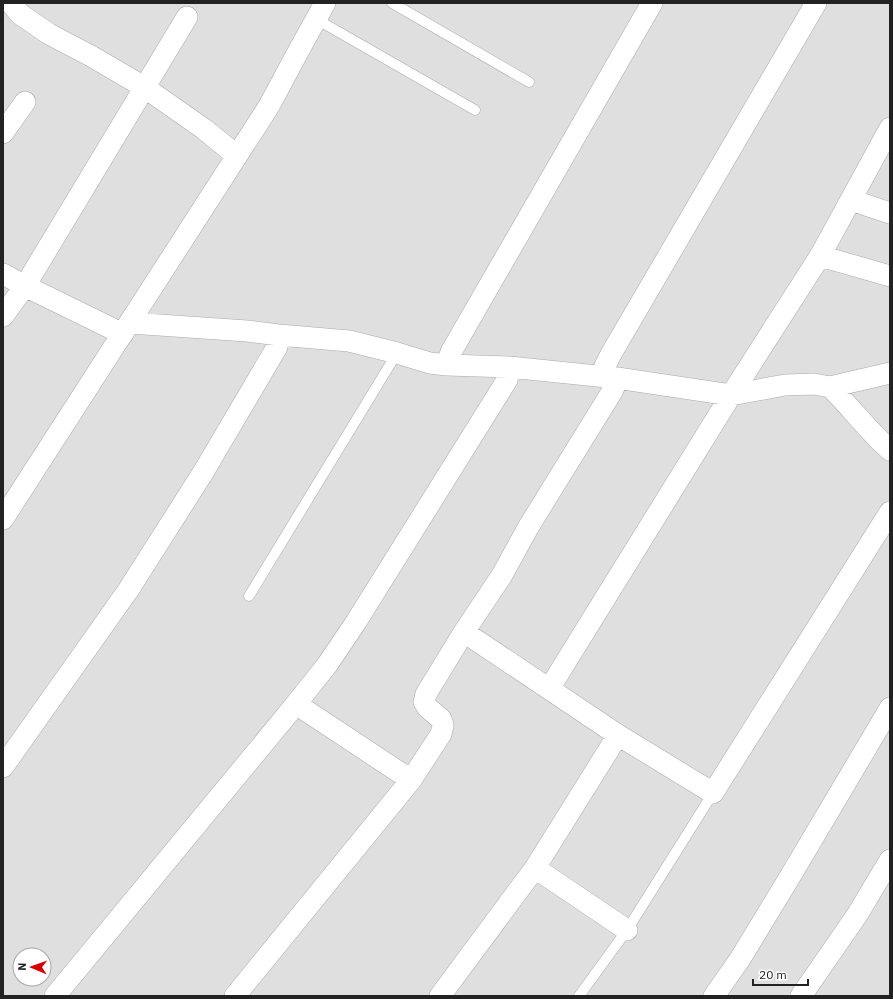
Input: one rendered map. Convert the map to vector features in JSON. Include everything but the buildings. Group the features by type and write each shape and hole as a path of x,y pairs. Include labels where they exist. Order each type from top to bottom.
{"street":[{"path":"11,3 20,14 49,34 91,56 144,87 204,129 237,156"},
{"path":"447,365 451,352 652,3"},
{"path":"235,996 411,780 441,734 443,725 441,719 428,708 424,702 426,694 464,632 502,575 529,526 613,390 605,366 610,354 816,3"},
{"path":"3,519 269,106 320,8"},
{"path":"3,316 25,286 187,17"},
{"path":"3,133 25,102"},
{"path":"549,689 731,394 820,256 890,128"},
{"path":"851,200 890,212"},
{"path":"820,256 890,276"},
{"path":"3,274 25,286 126,329 247,331 348,341 430,363 447,365 509,367 610,378 731,394 785,385 814,384 830,387 890,373"},
{"path":"3,766 129,589 204,471 277,347 279,335"},
{"path":"55,996 327,665 356,622 507,380 509,367"},
{"path":"830,387 844,400 879,441 890,450"},
{"path":"464,632 618,735 713,793 890,512"},
{"path":"296,704 411,780"},
{"path":"714,996 744,953 890,708"},
{"path":"440,996 536,868 618,735"},
{"path":"801,996 857,915 890,860"},
{"path":"536,868 626,930"}],"lane":[{"path":"392,3 529,82"},
{"path":"320,8 475,110"},
{"path":"249,596 397,353"},
{"path":"579,996 626,930 713,793"}],"shaded area":[{"path":"3,3 890,3 890,996 3,996"}]}
